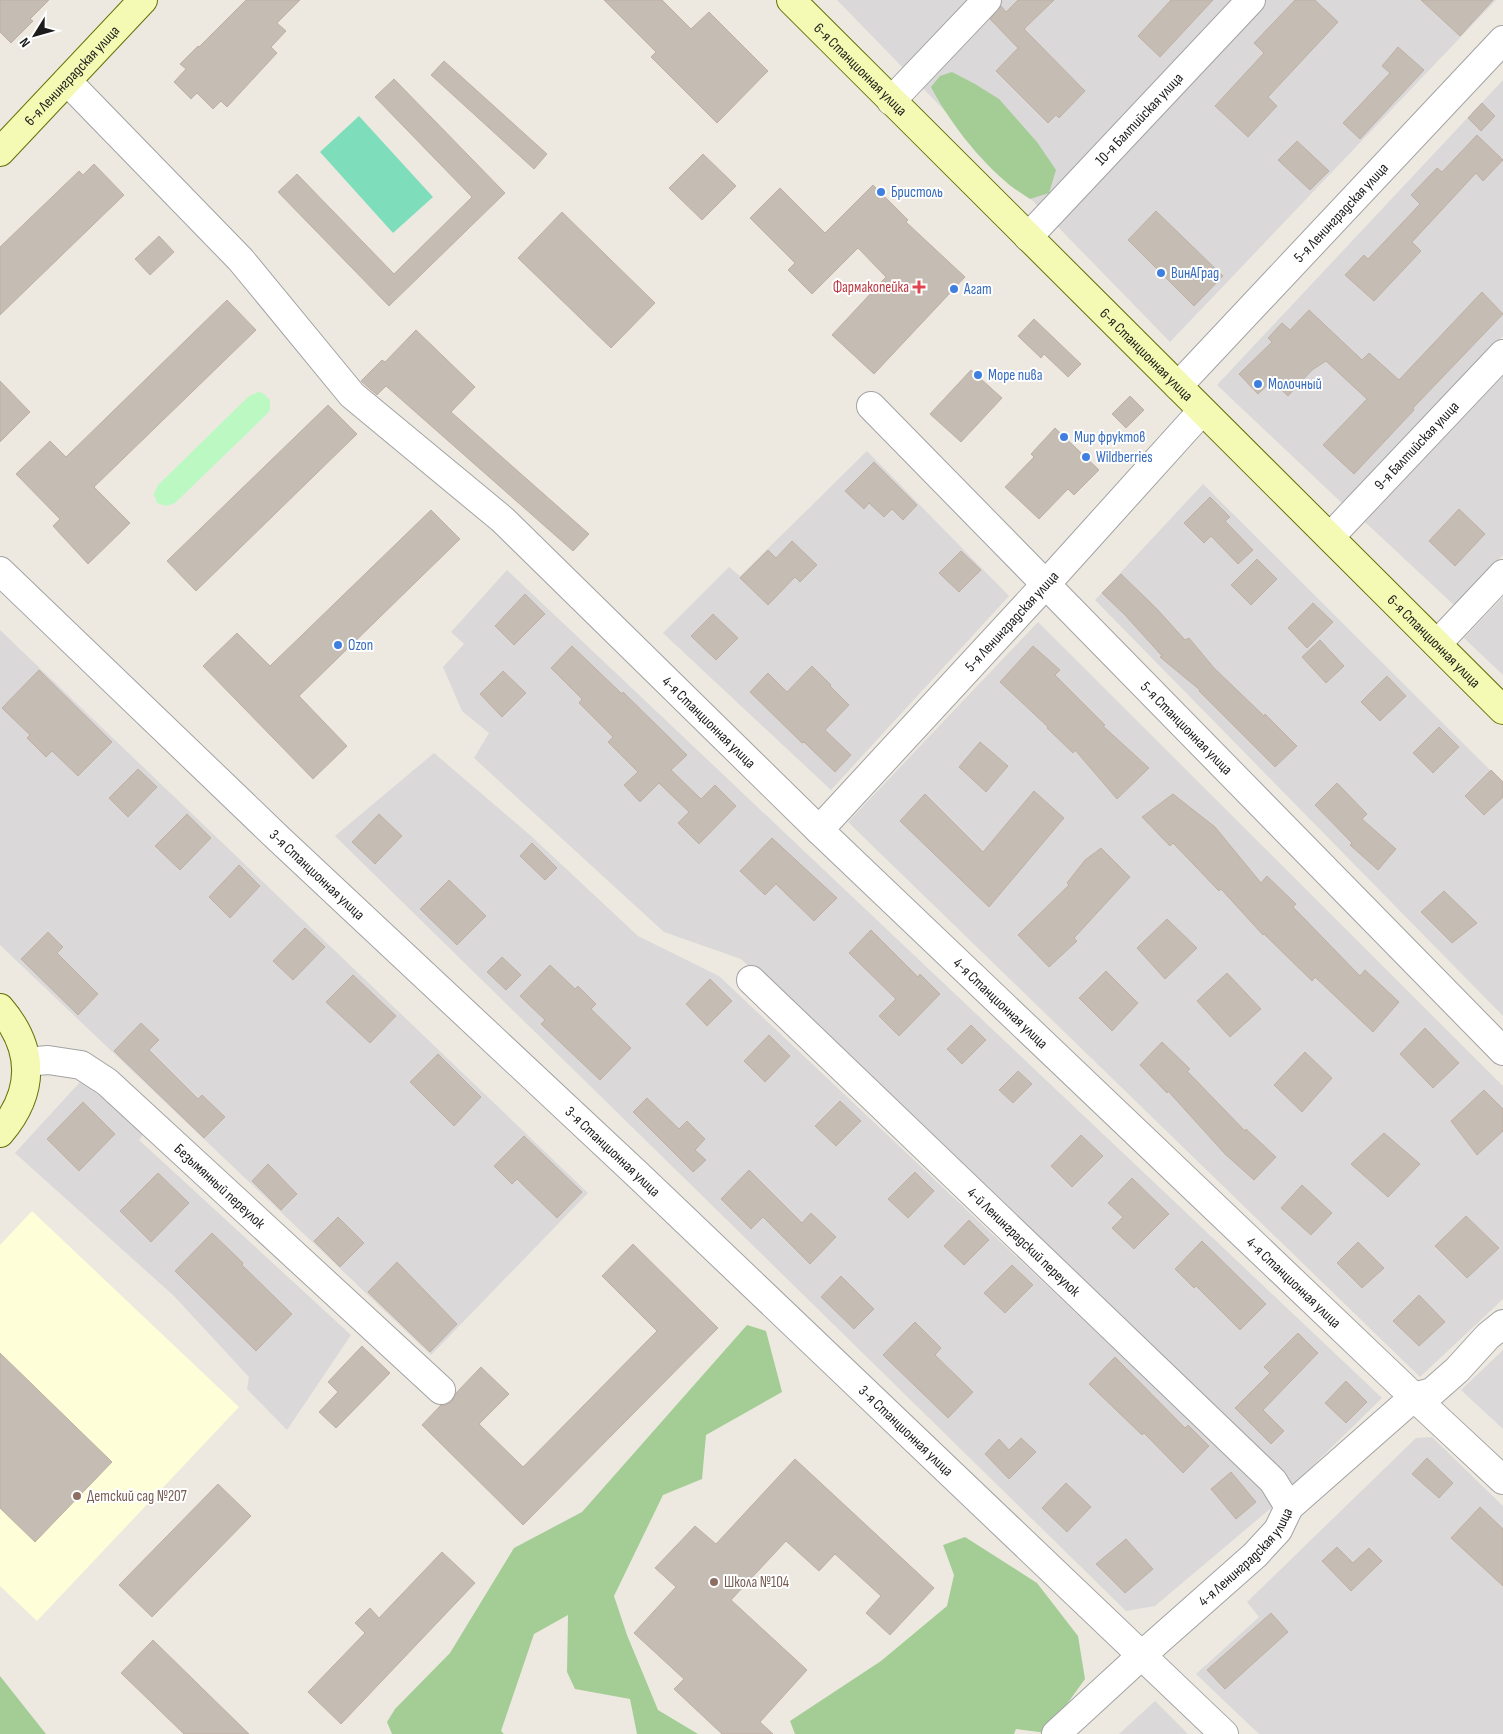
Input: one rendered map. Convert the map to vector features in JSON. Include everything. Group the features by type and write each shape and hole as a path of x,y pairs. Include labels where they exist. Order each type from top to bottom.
{"main road":[{"name":"6-я Ленинградская улица","path":"0,152 143,0"},
{"name":"6-я Станционная улица","path":"791,0 1503,710"},
{"path":"0,1008 21,1040 26,1062 26,1087 18,1108 0,1133"}],"street":[{"path":"891,101 987,0"},
{"name":"10-я Балтийская улица","path":"1028,237 1250,0"},
{"name":"5-я Ленинградская улица","path":"1178,386 1503,40"},
{"name":"4-я Станционная улица","path":"67,81 241,260 352,395 503,520 819,830 1503,1480"},
{"name":"9-я Балтийская улица","path":"1330,537 1503,354"},
{"name":"5-я Станционная улица","path":"871,406 1503,1051"},
{"name":"5-я Ленинградская улица","path":"819,830 1046,584 1202,410"},
{"name":"3-я Станционная улица","path":"0,571 278,839 638,1175 1224,1734"},
{"path":"1437,644 1503,574"},
{"name":"4-й Ленинградский переулок","path":"750,980 1273,1481 1289,1507"},
{"name":"Безымянный переулок","path":"26,1062 48,1060 81,1065 107,1082 441,1390"},
{"name":"4-я Ленинградская улица","path":"1056,1734 1142,1654 1255,1555 1278,1530 1289,1507 1414,1397 1432,1392 1457,1370 1488,1336 1503,1324"}],"shaded area":[{"path":"837,0 1496,0 1170,342"},
{"path":"1503,80 1503,336 1344,505 1217,385"},
{"path":"1503,375 1503,555 1455,606 1365,522"},
{"path":"867,451 1009,596 831,790 663,633 729,567 740,576"},
{"path":"1203,484 1503,783 1503,1016 1095,600"},
{"path":"507,570 1382,1398 1292,1486 1234,1423 741,959 664,932 474,758 489,733 462,711 443,667 464,644 451,632"},
{"path":"1503,597 1503,675 1464,638"},
{"path":"1038,622 1503,1086 1503,1299 1420,1377 848,822"},
{"path":"0,630 588,1193 431,1355 0,945"},
{"path":"434,753 531,836 638,936 719,976 1277,1503 1155,1606 1126,1611 335,836"},
{"path":"80,1082 147,1129 139,1140 351,1335 287,1430 247,1389 249,1377 174,1296 15,1153"},
{"name":"Детский сад №207","path":"32,1211 239,1407 37,1621 0,1586 0,1245"},
{"path":"1503,1350 1503,1429 1461,1390"},
{"path":"1432,1437 1503,1506 1503,1734 1259,1734 1196,1674 1259,1617 1247,1602 1416,1438"},
{"path":"1155,1701 1188,1734 1119,1734"}],"green space":[{"path":"952,72 999,99 1037,142 1056,170 1049,193 1030,199 994,171 964,137 946,113 931,87 940,76"},
{"path":"359,116 433,197 393,233 320,152"},
{"path":"258,392 263,393 270,400 270,410 267,414 175,503 166,506 157,503 154,494 158,485 249,396"},
{"path":"747,1325 766,1331 782,1392 706,1435 702,1479 663,1495 614,1596 627,1635 658,1710 698,1734 637,1734 630,1699 575,1689 567,1672 568,1615 534,1634 501,1731 504,1734 392,1734 387,1722 395,1709 450,1653 514,1548 582,1512"},
{"path":"965,1537 1037,1583 1078,1636 1085,1679 1046,1733 1016,1729 1014,1734 795,1734 790,1721 881,1661 947,1606 954,1575 943,1545"},
{"path":"0,1676 46,1734 0,1734"}],"building":[{"path":"0,0 49,0 30,19 33,21 11,43 0,32"},
{"path":"246,0 300,0 277,23 286,31 271,47 277,53 227,107 221,101 213,109 197,93 191,99 174,82 186,69 180,64"},
{"path":"604,0 662,0 691,29 709,12 768,71 717,123 651,57 656,52"},
{"path":"1018,0 1054,0 1024,29 1085,91 1059,118 1056,115 1048,123 996,71 1018,48 990,19 1001,6 1006,12"},
{"path":"1171,0 1213,0 1160,57 1138,36"},
{"path":"1295,0 1315,0 1338,22 1268,97 1277,106 1248,137 1215,106 1264,53 1254,43"},
{"path":"1421,0 1493,0 1460,36"},
{"path":"1398,47 1424,70 1360,139 1343,123 1390,73 1382,66"},
{"path":"444,61 547,154 534,169 431,75"},
{"path":"394,79 505,193 389,306 278,192 297,174 394,274 472,197 375,97"},
{"path":"1482,103 1495,116 1481,131 1468,118"},
{"path":"1477,135 1503,160 1483,181 1476,173 1412,242 1421,251 1374,301 1345,275 1364,255 1368,259 1420,204 1411,195 1437,168 1442,172"},
{"path":"1297,141 1329,171 1310,190 1278,160"},
{"path":"703,154 736,186 702,220 669,188"},
{"path":"94,164 124,195 0,315 0,247 79,171 83,175"},
{"path":"873,185 908,220 906,222 965,277 874,374 832,335 886,277 858,248 812,294 788,270 795,263 750,218 780,188 825,233"},
{"path":"1156,211 1223,276 1194,306 1128,240"},
{"path":"562,212 655,303 611,348 518,258"},
{"path":"159,236 174,252 150,275 135,259"},
{"path":"1482,292 1503,314 1413,408 1414,410 1354,474 1323,445 1367,399 1326,361 1312,370 1288,396 1272,381 1258,394 1239,374 1272,342 1268,338 1282,323 1290,330 1309,310 1362,360 1369,353 1399,380"},
{"path":"227,300 256,330 94,487 130,523 88,564 53,526 60,519 16,474 50,441 66,457"},
{"path":"1034,319 1081,364 1068,377 1044,354 1041,358 1018,336"},
{"path":"416,330 475,387 451,412 589,534 573,551 386,386 377,395 361,381 382,360 385,362"},
{"path":"971,370 1002,398 961,442 930,414"},
{"path":"0,381 30,412 0,442"},
{"path":"1130,396 1144,410 1126,428 1112,414"},
{"path":"328,405 357,434 196,591 167,561"},
{"path":"1055,428 1099,470 1074,495 1068,489 1039,519 1005,487 1034,457 1031,454"},
{"path":"874,462 917,505 903,520 892,509 884,517 869,503 864,509 845,491"},
{"path":"1210,497 1230,517 1225,521 1253,550 1238,564 1211,536 1204,543 1184,523"},
{"path":"1459,509 1485,534 1455,566 1429,541"},
{"path":"431,510 460,539 299,696 347,746 313,779 203,666 237,633 270,666"},
{"path":"792,541 817,565 800,582 795,577 768,605 740,578 768,550 776,558"},
{"path":"961,551 981,570 959,592 939,573"},
{"path":"1257,559 1277,579 1251,605 1231,585"},
{"path":"1121,574 1185,640 1189,638 1214,668 1297,746 1275,767 1200,690 1160,657 1162,656 1125,615 1102,593"},
{"path":"525,594 545,614 514,645 495,626"},
{"path":"1313,603 1333,622 1307,648 1288,628"},
{"path":"713,614 738,638 716,660 691,636"},
{"path":"1320,640 1344,666 1326,683 1302,657"},
{"path":"572,646 622,694 623,692 687,755 671,770 701,799 715,785 736,806 699,844 678,823 689,812 659,783 640,802 624,785 638,772 608,742 613,737 579,703 582,699 551,668"},
{"path":"1033,646 1060,670 1055,675 1105,725 1103,726 1149,768 1117,799 1075,750 1073,753 1000,682"},
{"path":"812,666 849,705 825,730 851,755 835,772 750,692 768,673 787,692"},
{"path":"39,670 112,742 78,776 52,751 46,757 27,738 30,735 2,708"},
{"path":"503,671 526,693 502,717 480,694"},
{"path":"1387,676 1406,696 1380,721 1361,702"},
{"path":"1439,727 1459,747 1433,773 1413,753"},
{"path":"980,742 1008,766 986,792 959,767"},
{"path":"138,769 157,787 128,817 109,798"},
{"path":"1491,770 1503,782 1503,797 1484,815 1465,796"},
{"path":"1337,783 1367,814 1362,819 1396,849 1378,870 1350,845 1352,843 1315,805"},
{"path":"1034,791 1064,818 989,907 900,821 925,794 983,852"},
{"path":"1173,794 1215,827 1261,883 1267,876 1296,904 1293,907 1360,976 1365,970 1399,1002 1373,1032 1315,977 1312,981 1263,935 1221,889 1219,891 1173,843 1170,846 1142,817"},
{"path":"187,814 211,838 180,870 155,846"},
{"path":"379,814 402,836 375,864 352,842"},
{"path":"772,838 837,898 814,921 776,884 765,895 740,871"},
{"path":"532,843 557,868 545,880 520,856"},
{"path":"1101,848 1130,877 1074,938 1077,941 1049,967 1018,935 1069,885 1067,883 1085,860"},
{"path":"239,865 260,886 230,918 209,897"},
{"path":"449,880 486,916 457,945 420,909"},
{"path":"1444,891 1477,923 1452,943 1421,912"},
{"path":"1167,919 1197,948 1165,979 1137,948"},
{"path":"305,928 325,947 293,980 273,961"},
{"path":"871,930 918,977 920,974 940,994 899,1036 879,1016 896,999 849,953"},
{"path":"48,932 63,947 57,953 98,994 78,1015 21,959"},
{"path":"502,957 521,975 506,990 487,972"},
{"path":"550,965 575,989 578,986 596,1004 591,1009 631,1048 600,1080 541,1024 545,1020 520,996"},
{"path":"1106,971 1138,1003 1112,1031 1079,998"},
{"path":"1227,973 1261,1009 1230,1037 1197,1001"},
{"path":"353,975 396,1016 370,1043 326,1002"},
{"path":"710,979 732,1001 707,1026 686,1004"},
{"path":"141,1023 159,1040 149,1050 198,1099 202,1095 225,1117 204,1138 114,1051"},
{"path":"971,1025 986,1040 962,1064 947,1049"},
{"path":"1425,1028 1459,1063 1433,1088 1400,1054"},
{"path":"769,1035 790,1056 765,1082 744,1061"},
{"path":"1162,1042 1190,1069 1187,1071 1245,1131 1246,1129 1276,1157 1254,1180 1225,1154 1168,1091 1167,1093 1140,1065"},
{"path":"1305,1052 1332,1078 1302,1112 1274,1085"},
{"path":"438,1054 481,1097 454,1126 410,1082"},
{"path":"1018,1071 1032,1084 1013,1103 999,1090"},
{"path":"1484,1090 1503,1109 1503,1131 1477,1155 1451,1121"},
{"path":"647,1098 679,1129 687,1121 705,1139 695,1150 706,1160 693,1172 633,1112"},
{"path":"840,1101 861,1121 836,1146 815,1126"},
{"path":"83,1102 115,1134 79,1171 47,1139"},
{"path":"1384,1133 1420,1164 1388,1197 1351,1164"},
{"path":"1081,1135 1103,1156 1072,1187 1051,1166"},
{"path":"524,1136 582,1192 557,1218 517,1179 512,1184 494,1166"},
{"path":"268,1164 297,1194 281,1210 252,1181"},
{"path":"749,1170 802,1223 811,1213 836,1237 810,1264 763,1217 751,1229 721,1199"},
{"path":"915,1172 934,1191 908,1218 888,1199"},
{"path":"158,1173 189,1203 151,1242 120,1211"},
{"path":"1132,1178 1169,1214 1134,1249 1112,1228 1123,1217 1108,1203"},
{"path":"1302,1185 1332,1213 1311,1235 1281,1208"},
{"path":"1466,1216 1499,1248 1467,1278 1435,1246"},
{"path":"338,1217 364,1243 340,1267 314,1241"},
{"path":"969,1220 989,1240 964,1265 944,1246"},
{"path":"212,1233 292,1314 256,1351 175,1271"},
{"path":"1202,1241 1266,1304 1240,1330 1196,1286 1194,1288 1175,1269"},
{"path":"1358,1242 1384,1268 1362,1288 1337,1263"},
{"path":"633,1244 718,1328 523,1525 422,1425 441,1405 446,1405 452,1401 456,1393 481,1367 509,1394 479,1424 523,1467 657,1331 602,1276"},
{"path":"397,1262 457,1324 430,1352 368,1292"},
{"path":"1012,1265 1033,1285 1005,1313 984,1293"},
{"path":"841,1276 874,1309 854,1329 821,1297"},
{"path":"1419,1295 1445,1322 1419,1346 1393,1321"},
{"path":"915,1322 941,1348 935,1355 973,1392 948,1418 883,1355"},
{"path":"1298,1333 1318,1353 1263,1410 1284,1431 1271,1444 1235,1408 1270,1373 1264,1367"},
{"path":"362,1346 390,1373 336,1428 319,1412 338,1392 328,1382"},
{"path":"0,1353 112,1462 35,1542 0,1508"},
{"path":"1115,1357 1185,1428 1188,1425 1209,1446 1183,1473 1144,1433 1142,1435 1089,1384"},
{"path":"1346,1381 1367,1402 1346,1423 1325,1403"},
{"path":"1021,1438 1036,1452 1009,1479 985,1454 999,1439 1009,1450"},
{"path":"1427,1458 1453,1483 1439,1498 1412,1474"},
{"name":"Школа №104","path":"795,1459 934,1588 890,1635 866,1613 881,1596 835,1554 819,1571 786,1541 731,1600 807,1670 760,1722 773,1734 722,1734 674,1689 684,1679 634,1633 676,1587 655,1568 695,1526 716,1544"},
{"path":"1231,1472 1256,1502 1236,1519 1211,1489"},
{"path":"1066,1483 1091,1507 1067,1532 1042,1508"},
{"path":"218,1484 251,1516 152,1617 119,1585"},
{"path":"1480,1507 1503,1529 1503,1586 1451,1538"},
{"path":"1126,1539 1153,1569 1125,1593 1096,1564"},
{"path":"1337,1547 1353,1563 1369,1548 1382,1561 1351,1591 1322,1561"},
{"path":"442,1552 475,1583 341,1724 308,1692 365,1633 355,1623 370,1608 379,1618"},
{"path":"1271,1613 1288,1632 1225,1689 1207,1670"},
{"path":"153,1640 249,1734 184,1734 121,1673"}],"place":[{"name":"Бристоль","path":"881,192"},
{"name":"ВинАГрад","path":"1161,273"},
{"name":"Фармакопейка","path":"919,287"},
{"name":"Агат","path":"954,289"},
{"name":"Море пива","path":"978,375"},
{"name":"Молочный","path":"1258,384"},
{"name":"Мир фруктов","path":"1064,437"},
{"name":"Wildberries","path":"1086,457"},
{"name":"Ozon","path":"338,645"},
{"name":"Детский сад №207","path":"77,1496"},
{"name":"Школа №104","path":"714,1582"}]}
